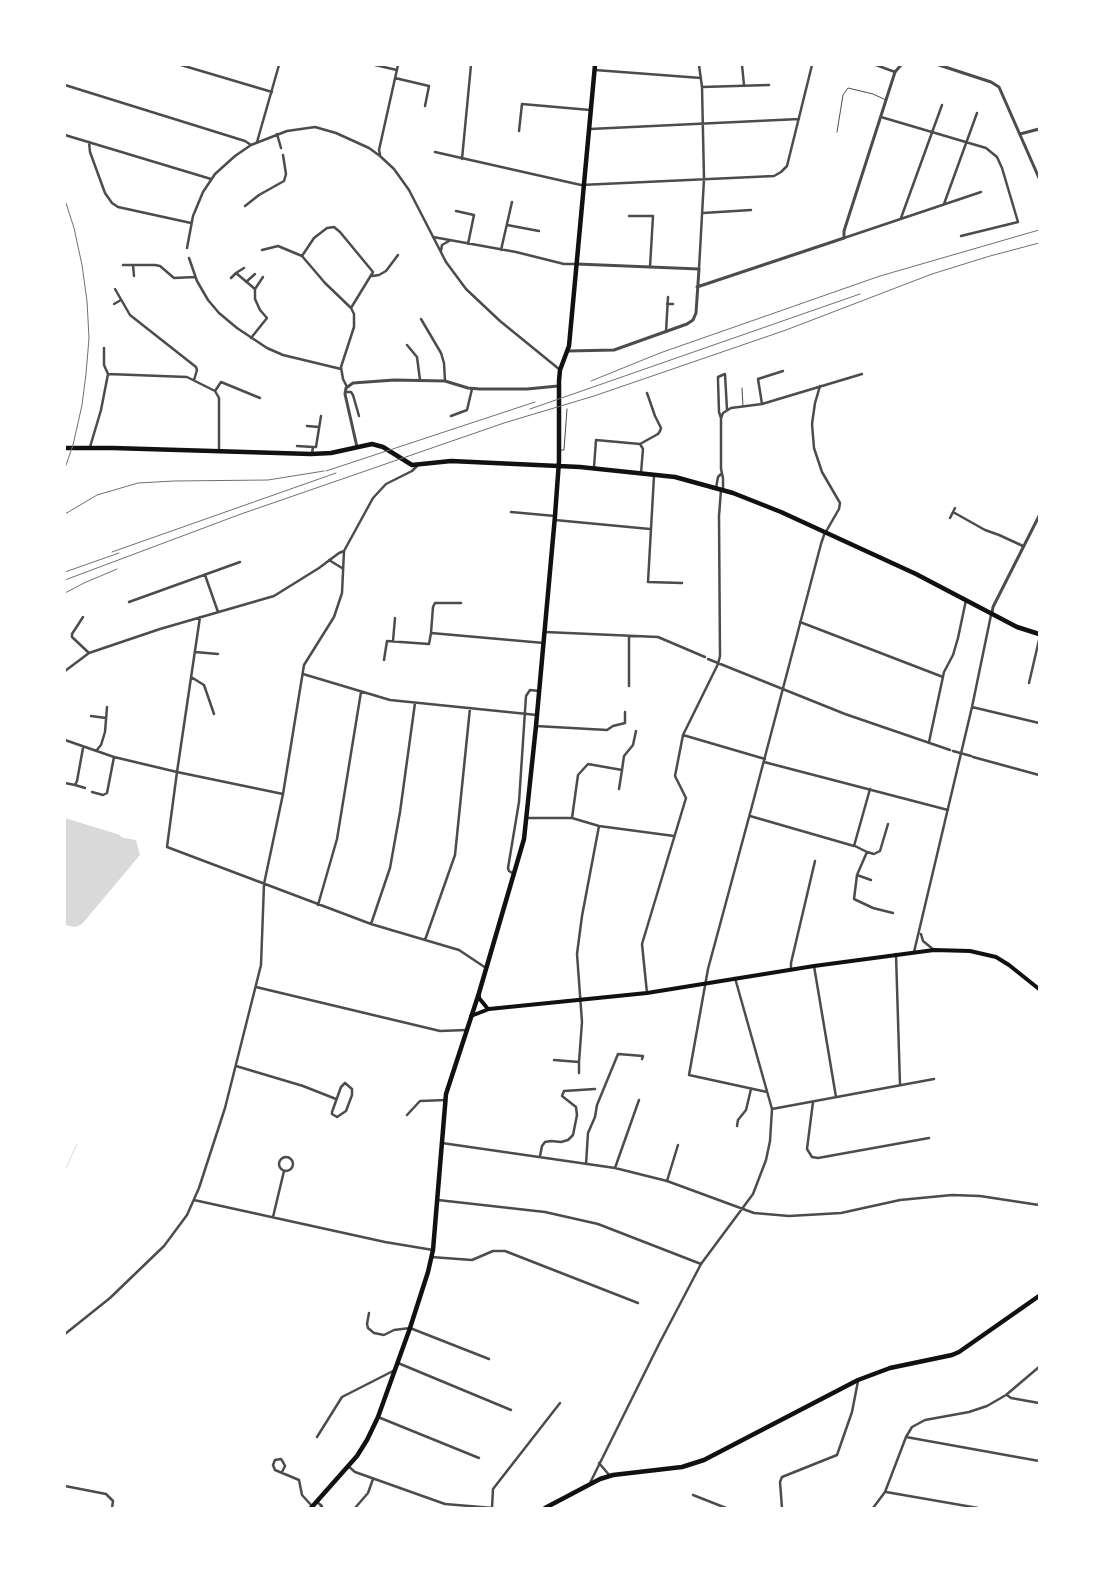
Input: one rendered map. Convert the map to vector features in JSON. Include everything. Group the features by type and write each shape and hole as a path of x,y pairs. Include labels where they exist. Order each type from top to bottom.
{"main road":[{"path":"312,1507 362,1447 378,1417 410,1328 433,1250 446,1094 524,839 555,518 559,450 558,386 560,370 568,351 595,68"},
{"path":"65,448 219,450 311,454 331,453 372,444 383,447 408,464 417,466 451,461 594,468 675,477 720,489 773,509 916,574 1017,626 1039,634"},
{"path":"471,1016 488,1009 647,992 896,954 934,950 970,951 996,957 1039,989"},
{"path":"478,993 479,998 488,1009"},
{"path":"545,1508 590,1484 610,1476 682,1467 704,1460 858,1380 890,1368 959,1352 1039,1296"}],"street":[{"path":"181,65 272,92"},
{"path":"257,142 279,65"},
{"path":"375,65 397,70"},
{"path":"380,156 379,150 398,65"},
{"path":"462,159 471,65"},
{"path":"568,351 610,350 666,332 693,320 696,312 704,179 702,87 699,65"},
{"path":"742,65 744,85"},
{"path":"435,152 585,185 774,176 787,166 812,65"},
{"path":"876,65 895,72"},
{"path":"844,238 844,231 895,72 901,65"},
{"path":"939,65 952,67 999,87 1039,178"},
{"path":"595,68 701,78"},
{"path":"395,78 429,86 425,106"},
{"path":"65,85 245,141 251,145"},
{"path":"702,87 769,85"},
{"path":"519,131 522,104 592,110"},
{"path":"901,219 942,105"},
{"path":"944,204 977,113"},
{"path":"881,117 967,141 986,148 997,157 1018,222 961,236"},
{"path":"590,128 799,120"},
{"path":"187,248 191,223 197,204 211,179 228,160 257,142 277,134 304,128 319,128 351,138 380,156 405,183 442,255 456,277 480,303 515,335 560,370"},
{"path":"1020,134 1039,129"},
{"path":"277,134 281,148"},
{"path":"65,135 211,179"},
{"path":"89,142 90,152 105,194 112,203 118,207 191,223"},
{"path":"245,206 259,195 284,181 286,174 283,155"},
{"path":"697,287 981,192"},
{"path":"501,250 512,202"},
{"path":"703,213 751,210"},
{"path":"456,211 474,216 468,244"},
{"path":"630,216 653,216 650,267"},
{"path":"507,225 539,231"},
{"path":"302,256 318,234 327,228 334,228 340,232 372,270 372,276 351,308"},
{"path":"433,237 564,264 699,269"},
{"path":"442,255 442,245 447,241 452,241"},
{"path":"262,250 278,246 302,256 325,283 351,308 355,320 341,369 347,387"},
{"path":"372,276 386,271 398,255"},
{"path":"189,258 195,277 204,294 219,313 251,338 283,355 341,369"},
{"path":"123,265 158,265 174,278 195,277"},
{"path":"133,265 134,276"},
{"path":"231,278 244,268"},
{"path":"236,273 256,289"},
{"path":"246,282 255,274"},
{"path":"251,338 268,318 257,305 256,289 263,277"},
{"path":"115,289 130,315 196,367 194,380"},
{"path":"666,332 668,297"},
{"path":"114,304 121,300"},
{"path":"667,304 673,304"},
{"path":"421,319 441,353 445,381"},
{"path":"407,344 417,357 420,380"},
{"path":"90,448 101,410 108,374 104,365 104,348"},
{"path":"762,404 758,380 783,371"},
{"path":"108,374 173,376 194,380 215,391 220,398 219,450"},
{"path":"720,489 723,478 721,474 721,418 719,412 718,377 725,374 726,410 721,418"},
{"path":"726,410 762,404 862,374"},
{"path":"357,448 345,392 351,383 420,380 445,381 472,389 521,390 558,386"},
{"path":"215,391 222,382 260,398"},
{"path":"767,1092 689,1075 704,983 825,532 840,503 822,472 814,448 812,424 820,386"},
{"path":"451,416 468,410 472,389"},
{"path":"345,392 353,394 359,416"},
{"path":"594,468 596,440 640,444 658,434 661,428 655,416 648,392"},
{"path":"311,454 313,447 316,447 321,416"},
{"path":"308,426 319,427"},
{"path":"640,444 643,449 640,473"},
{"path":"297,446 313,447"},
{"path":"65,1334 110,1298 164,1246 187,1215 194,1200 209,1160 236,1066 261,965 264,884 306,661 337,611 342,593 344,551 376,493 386,484 412,471 417,466"},
{"path":"654,474 648,582 682,583"},
{"path":"647,992 642,944 686,798 675,776 683,735 718,664 720,656 720,489 718,477 721,474"},
{"path":"950,518 956,508"},
{"path":"511,512 650,529"},
{"path":"953,512 985,530 1024,547"},
{"path":"914,952 972,707 993,607 1039,516"},
{"path":"65,671 89,653 200,617 274,596 344,551"},
{"path":"329,560 342,568"},
{"path":"129,602 240,562"},
{"path":"205,575 218,612"},
{"path":"929,742 943,677 958,638 966,600"},
{"path":"384,660 385,643 387,641 429,644 435,603 461,603"},
{"path":"83,617 72,637 89,653"},
{"path":"200,617 176,772 167,847 371,924 459,950 486,968"},
{"path":"393,641 395,618"},
{"path":"800,622 943,677"},
{"path":"545,632 662,638 718,664 845,714 961,754 1039,775"},
{"path":"431,633 544,643"},
{"path":"629,636 629,686"},
{"path":"1030,683 1039,640"},
{"path":"195,652 218,654"},
{"path":"303,674 390,700 536,715"},
{"path":"191,677 204,685 214,714"},
{"path":"514,874 508,868 518,802 528,691 539,691"},
{"path":"318,905 337,839 362,692"},
{"path":"371,924 390,868 400,812 414,703"},
{"path":"96,751 101,745 108,707"},
{"path":"972,707 1039,723"},
{"path":"425,940 455,855 470,708"},
{"path":"536,726 607,730 613,726 625,723 625,712"},
{"path":"92,716 106,718"},
{"path":"619,789 624,756 633,745 636,731"},
{"path":"683,735 764,760 948,810"},
{"path":"65,740 114,757 282,794"},
{"path":"75,785 83,747"},
{"path":"92,792 103,795 107,793 114,757"},
{"path":"572,818 578,775 588,764 622,770"},
{"path":"65,783 85,788"},
{"path":"854,846 870,789"},
{"path":"750,816 854,846 874,854 880,851 888,824"},
{"path":"527,818 572,818 599,826 674,836"},
{"path":"579,1073 582,1022 577,954 582,916 599,826"},
{"path":"867,852 858,875 854,899 873,908 893,914"},
{"path":"791,970 791,963 815,861"},
{"path":"858,875 871,880"},
{"path":"920,933 923,941 934,950"},
{"path":"896,954 900,1085"},
{"path":"814,966 836,1097"},
{"path":"590,1484 701,1264 753,1194 766,1160 770,1141 772,1109 735,978"},
{"path":"256,987 440,1031 466,1030"},
{"path":"586,1164 588,1133 597,1105 618,1054 643,1056 642,1059"},
{"path":"554,1060 579,1062"},
{"path":"236,1066 303,1086 336,1099"},
{"path":"772,1109 934,1078"},
{"path":"343,1084 347,1084 352,1089 352,1094 344,1113 337,1117 332,1114 336,1099 343,1084"},
{"path":"737,1126 738,1120 746,1110 751,1088"},
{"path":"540,1156 546,1142 568,1140 573,1135 577,1115 576,1107 562,1096 564,1090 595,1089"},
{"path":"407,1115 420,1100 446,1100"},
{"path":"615,1168 639,1100"},
{"path":"813,1102 806,1149 812,1157 818,1158 929,1138"},
{"path":"442,1142 615,1168 668,1181 754,1214 789,1216 841,1213 900,1200 952,1195 980,1196 1039,1205"},
{"path":"668,1181 678,1145"},
{"path":"287,1157 293,1165 290,1170 284,1171 279,1163 287,1157"},
{"path":"273,1218 284,1171"},
{"path":"194,1200 433,1250"},
{"path":"436,1200 545,1212 598,1224 701,1264"},
{"path":"431,1257 472,1260 493,1251 505,1251 638,1303"},
{"path":"369,1313 367,1324 368,1328 374,1333 384,1335 394,1330 410,1328 489,1359"},
{"path":"398,1364 510,1410"},
{"path":"873,1508 885,1492 906,1437 912,1427 920,1422 979,1410 1006,1394 1039,1367"},
{"path":"317,1437 342,1397 395,1370"},
{"path":"782,1508 780,1482 782,1477 837,1455 852,1412 858,1380"},
{"path":"1006,1394 1012,1398 1039,1403"},
{"path":"348,1466 354,1472 445,1504 493,1508 493,1489 560,1403"},
{"path":"378,1417 479,1458"},
{"path":"906,1437 1039,1461"},
{"path":"282,1472 285,1466 283,1462 280,1459 275,1460 273,1465 275,1470 299,1480 302,1495 312,1507"},
{"path":"599,1463 610,1476"},
{"path":"355,1508 368,1493 373,1479"},
{"path":"65,1486 106,1494 113,1501 112,1508"},
{"path":"885,1492 978,1508"},
{"path":"692,1494 726,1508"},
{"path":"317,1502 322,1506 320,1508"}],"lane":[{"path":"837,132 843,95 848,88 873,94 887,100"},
{"path":"742,388 743,407"},
{"path":"559,450 564,450 567,409"}],"shaded area":[{"path":"65,818 120,835 124,838 136,840 140,855 82,924 75,927 65,925"}],"waterway":[{"path":"65,1170 77,1144"}],"railway":[{"path":"65,200 74,228 82,265 87,301 89,338 82,405 73,445 65,468"},
{"path":"591,381 660,353 880,276 1039,230"},
{"path":"65,580 241,514 504,423 594,396 786,330 932,274 1039,243"},
{"path":"530,409 860,294"},
{"path":"326,471 535,402"},
{"path":"65,514 97,495 138,483 268,480 324,471"},
{"path":"112,552 336,473"},
{"path":"65,572 119,553"},
{"path":"65,593 117,569"}]}
